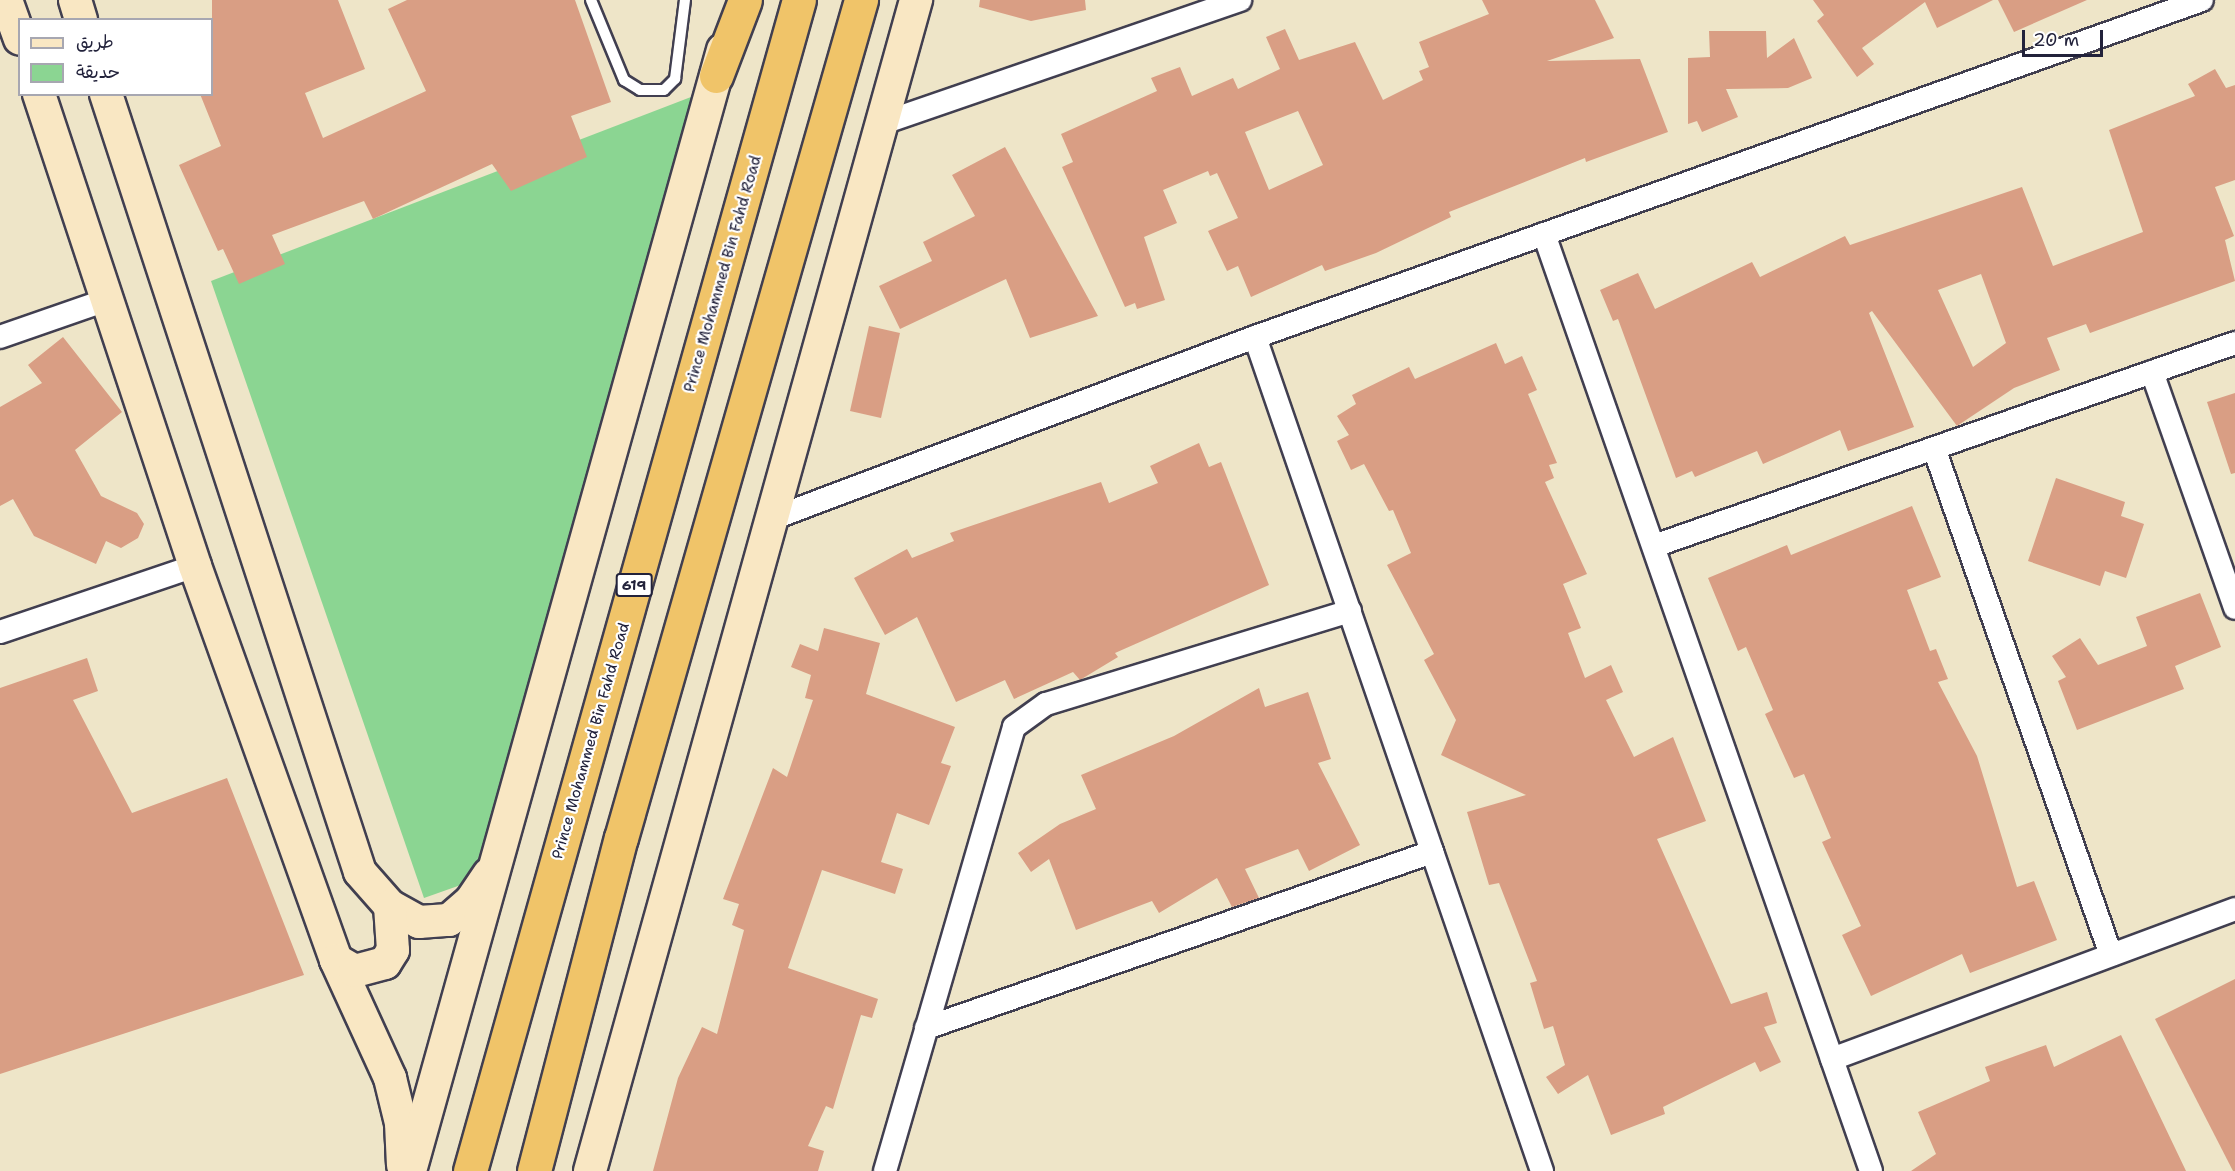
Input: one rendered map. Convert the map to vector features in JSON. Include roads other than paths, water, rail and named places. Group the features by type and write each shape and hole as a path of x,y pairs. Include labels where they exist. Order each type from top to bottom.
{"highway":[{"path":"716,76 745,0"},
{"name":"Prince Mohammed Bin Fahd Road","path":"470,1171 799,0"},
{"path":"534,1171 624,826 861,0"}],"main road":[{"path":"6,0 18,33"},
{"path":"75,0 80,18"},
{"path":"410,1171 502,853 737,0"},
{"path":"590,1171 774,518 880,124 916,0"},
{"path":"40,96 109,299 195,566 336,960 390,1078 401,1123 404,1171"},
{"path":"107,96 360,872 390,906 419,922 448,920 471,901 502,853"},
{"path":"336,960 355,971 385,963 393,942 390,906"}],"street":[{"path":"880,124 1240,0"},
{"path":"774,518 1255,337 2202,0"},
{"path":"1544,234 1871,1171"},
{"path":"0,337 109,299"},
{"path":"1255,337 1542,1171"},
{"path":"1653,546 2235,343"},
{"path":"2152,372 2235,608"},
{"path":"1934,448 2111,955"},
{"path":"0,632 195,566"},
{"path":"885,1171 1014,727 1046,704 1350,611"},
{"path":"927,1028 1432,852"},
{"path":"1832,1059 2235,909"}],"lane":[{"path":"591,0 624,80 640,90 664,90 675,79 685,0"}]}
